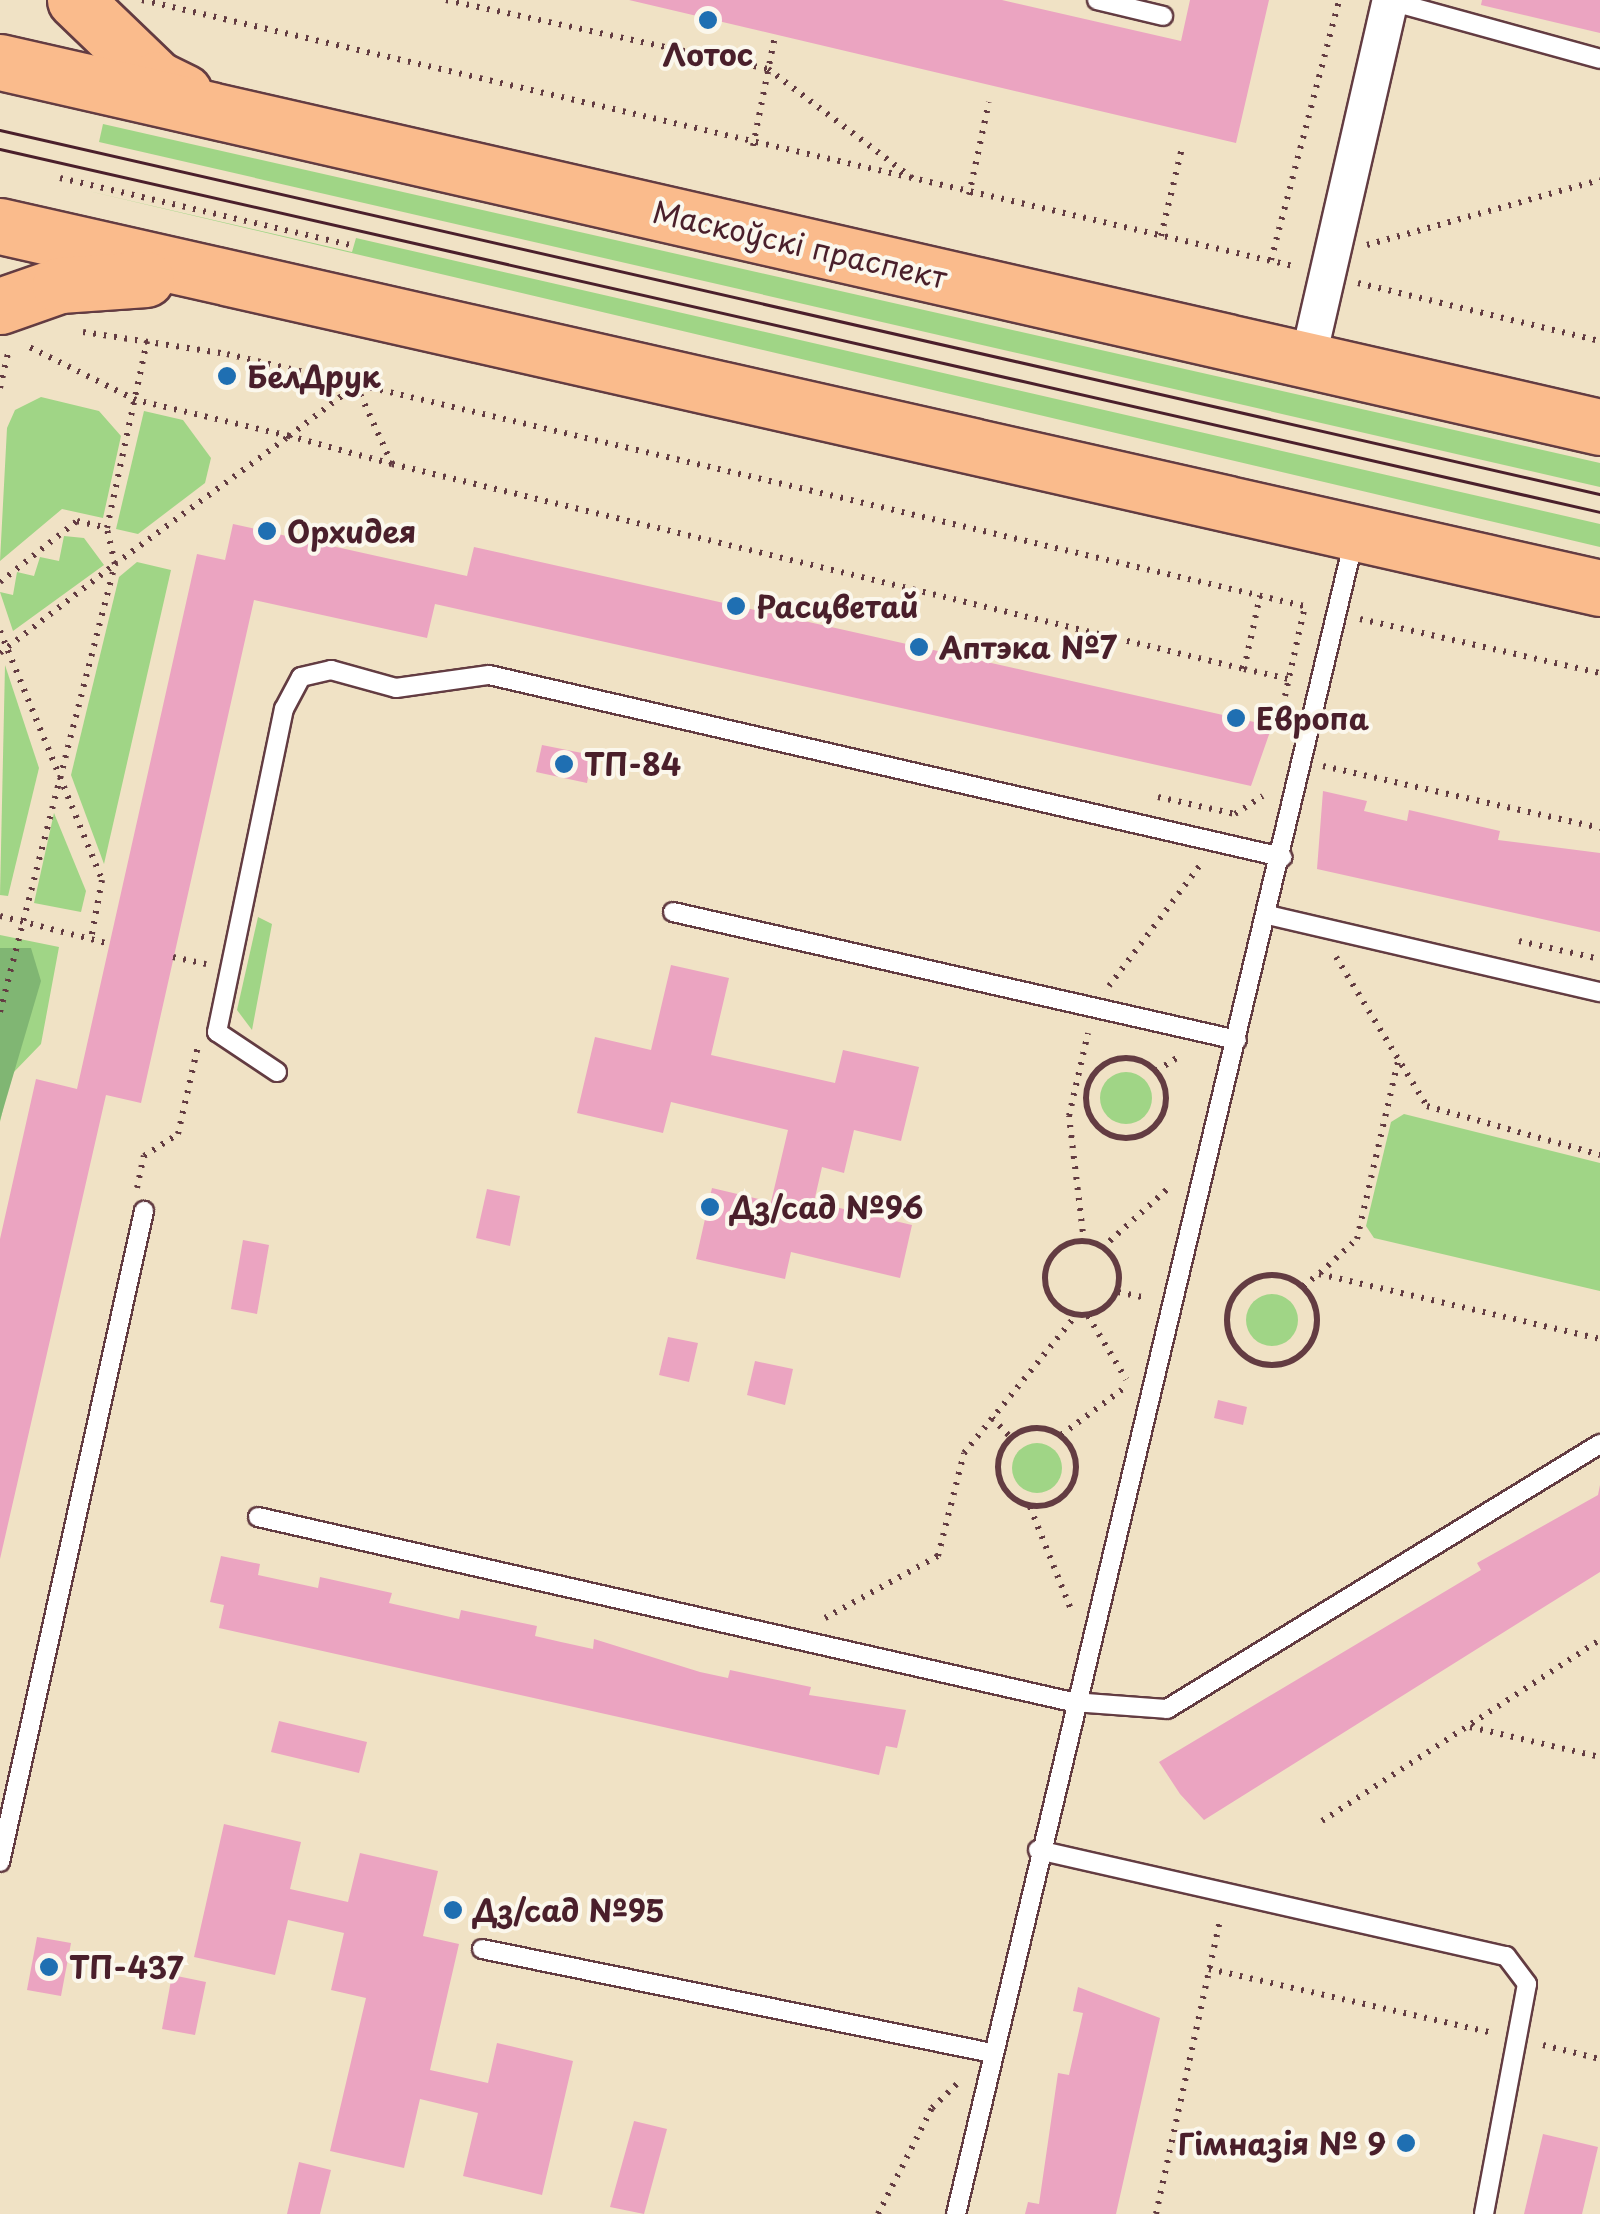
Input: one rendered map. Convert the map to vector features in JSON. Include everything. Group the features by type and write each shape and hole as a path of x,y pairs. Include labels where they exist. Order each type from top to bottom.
{"main road":[{"path":"75,0 157,79 232,114"},
{"name":"Маскоўскі праспект","path":"0,62 1600,427"},
{"path":"0,226 204,276 1600,588"},
{"path":"14,327 60,285 204,276"}],"street":[{"path":"1308,361 1341,279 1390,0"}],"lane":[{"path":"1096,0 1163,16"},
{"path":"1390,0 1600,59"},
{"path":"956,2214 1072,1702 1282,857 1310,764 1355,534"},
{"path":"278,1072 217,1032 284,709 301,676 331,670 396,688 489,675 1282,857"},
{"path":"672,912 1237,1040"},
{"path":"1268,915 1600,992"},
{"path":"0,1862 140,1203"},
{"path":"258,1517 1072,1702 1167,1709 1600,1444"},
{"path":"1038,1850 1506,1956 1527,1984 1522,2040 1484,2214"},
{"path":"482,1949 992,2053"}],"path":[{"path":"142,0 753,146 1271,260 1600,342"},
{"path":"446,0 768,70 920,184"},
{"path":"1271,260 1339,0"},
{"path":"753,146 775,36"},
{"path":"968,195 989,102"},
{"path":"1161,236 1182,148"},
{"path":"60,178 354,246"},
{"path":"1341,279 1362,246 1600,180"},
{"path":"0,388 14,327 136,400 1289,679"},
{"path":"70,330 147,341 356,386 1600,673"},
{"path":"0,1012 54,777 115,564 107,528 147,341"},
{"path":"0,653 356,386"},
{"path":"356,386 392,464"},
{"path":"0,582 77,521 107,528"},
{"path":"1244,668 1260,596"},
{"path":"1281,713 1305,606"},
{"path":"0,631 10,646 54,777 102,880 90,938"},
{"path":"1313,783 1310,764 1600,828"},
{"path":"1139,792 1235,814 1262,799 1266,782"},
{"path":"0,916 110,944"},
{"path":"1318,927 1427,1106 1600,1154"},
{"path":"1505,938 1600,959"},
{"path":"212,984 219,947"},
{"path":"140,1203 144,1156 178,1134 199,1040"},
{"path":"1303,1286 1356,1239 1398,1059"},
{"path":"1141,1060 1165,1087 1166,1105 1145,1134 1110,1135 1087,1109 1088,1084 1106,1063 1141,1060"},
{"path":"1076,1081 1088,1084"},
{"path":"1170,1202 1179,1163"},
{"path":"1102,1248 1174,1182"},
{"path":"790,1638 938,1556 964,1452 1076,1315 1106,1308 1118,1292 1120,1272 1102,1248 1076,1241 1046,1265 1052,1302 1076,1315"},
{"path":"1319,1274 1600,1339"},
{"path":"1265,1275 1303,1286 1318,1324 1305,1351 1280,1366 1241,1354 1226,1317 1239,1290 1265,1275"},
{"path":"1144,1316 1152,1279"},
{"path":"1118,1292 1148,1299"},
{"path":"1060,1435 1129,1384 1132,1367"},
{"path":"992,1418 1011,1438"},
{"path":"1026,1429 1060,1435 1072,1448 1074,1483 1048,1506 1030,1506 1014,1500 997,1469 1011,1438 1026,1429"},
{"path":"1030,1506 1074,1618"},
{"path":"1322,1822 1600,1640"},
{"path":"1468,1726 1600,1756"},
{"path":"1156,2214 1227,1895"},
{"path":"1210,1968 1600,2059"},
{"path":"878,2214 932,2108 992,2053"}],"green space":[{"path":"103,124 1600,463 1600,487 99,142"},
{"path":"84,190 352,252 356,238 1600,524 1600,547"},
{"path":"41,397 99,411 121,436 103,518 62,509 0,561 7,428 15,410"},
{"path":"144,411 183,420 211,458 205,483 138,534 116,529"},
{"path":"64,536 84,538 104,565 13,631 0,592 13,595 17,572 34,576 40,557 59,561"},
{"path":"137,562 171,570 104,864 71,775 119,577"},
{"path":"5,665 39,768 8,896 0,895"},
{"path":"54,813 86,891 81,912 34,903"},
{"path":"258,917 272,924 252,1030 237,1010"},
{"path":"0,935 59,947 41,1044 11,1075 0,1122"},
{"path":"0,948 31,948 41,981 0,1120"},
{"path":"1126,1072 1144,1080 1152,1098 1144,1116 1126,1124 1108,1116 1100,1098 1108,1080"},
{"path":"1404,1114 1600,1163 1600,1291 1374,1238 1366,1226 1391,1122"},
{"path":"1272,1294 1290,1302 1298,1320 1290,1338 1272,1346 1254,1338 1246,1320 1254,1302"},
{"path":"1037,1443 1055,1450 1062,1468 1055,1486 1037,1493 1019,1486 1012,1468 1019,1450"}],"building":[{"path":"629,0 1002,0 1181,41 1190,0 1269,0 1236,143"},
{"path":"1482,0 1600,0 1600,33 1481,5"},
{"path":"228,365 237,368 237,386 228,389 219,386 216,377 219,368"},
{"path":"233,524 467,576 474,547 1272,726 1251,786 435,604 427,638 254,600 141,1103 106,1095 0,1559 0,1239 36,1079 77,1089 197,554 225,560"},
{"name":"ТП-84","path":"542,745 592,755 587,783 536,772"},
{"path":"1323,791 1367,801 1364,811 1407,821 1409,810 1500,831 1498,840 1600,853 1600,932 1317,869"},
{"path":"671,965 729,978 711,1055 835,1083 843,1050 919,1067 901,1141 854,1130 844,1173 822,1167 814,1202 912,1225 900,1278 791,1252 785,1279 696,1259 712,1188 771,1202 788,1130 671,1102 663,1133 577,1113 595,1037 651,1050"},
{"path":"487,1189 520,1196 510,1246 476,1238"},
{"path":"243,1240 269,1245 257,1314 231,1309"},
{"path":"668,1337 698,1343 689,1382 659,1375"},
{"path":"755,1361 793,1369 785,1405 747,1395"},
{"path":"1218,1400 1247,1407 1243,1425 1214,1418"},
{"path":"1600,1485 1600,1572 1204,1820 1180,1794 1159,1762 1481,1570 1477,1563 1598,1495"},
{"path":"221,1556 260,1564 258,1575 318,1588 320,1577 392,1593 389,1603 459,1619 461,1610 537,1626 535,1636 561,1642 593,1649 594,1639 700,1672 728,1678 730,1670 811,1687 809,1695 906,1710 897,1748 886,1746 879,1775 219,1628 224,1605 210,1602"},
{"path":"279,1721 367,1742 359,1773 271,1752"},
{"path":"224,1824 301,1842 290,1889 348,1902 360,1853 438,1871 423,1936 459,1944 430,2070 488,2083 497,2043 573,2061 542,2195 463,2176 478,2113 420,2099 404,2168 330,2151 366,1998 331,1990 344,1933 288,1920 275,1975 194,1957"},
{"name":"ТП-437","path":"37,1937 71,1943 61,1996 27,1990"},
{"path":"172,1975 206,1982 195,2035 162,2029"},
{"path":"1078,1987 1160,2018 1116,2214 1025,2214 1028,2202 1039,2204 1058,2073 1069,2075 1083,2013 1073,2011"},
{"path":"634,2121 667,2129 644,2214 610,2207"},
{"path":"1543,2134 1598,2147 1582,2214 1524,2214"},
{"path":"299,2162 331,2170 320,2214 287,2214"}],"tram line":[{"path":"0,130 1600,494"},
{"path":"0,149 1600,512"}],"place":[{"name":"Лотос","path":"708,20"},
{"name":"БелДрук","path":"227,376"},
{"name":"Орхидея","path":"267,531"},
{"name":"Расцветай","path":"736,606"},
{"name":"Аптэка №7","path":"919,647"},
{"name":"Европа","path":"1236,718"},
{"name":"ТП-84","path":"564,764"},
{"name":"Дз/сад №96","path":"710,1207"},
{"name":"Дз/сад №95","path":"453,1910"},
{"name":"ТП-437","path":"49,1967"},
{"name":"Гімназія № 9","path":"1406,2143"}]}
